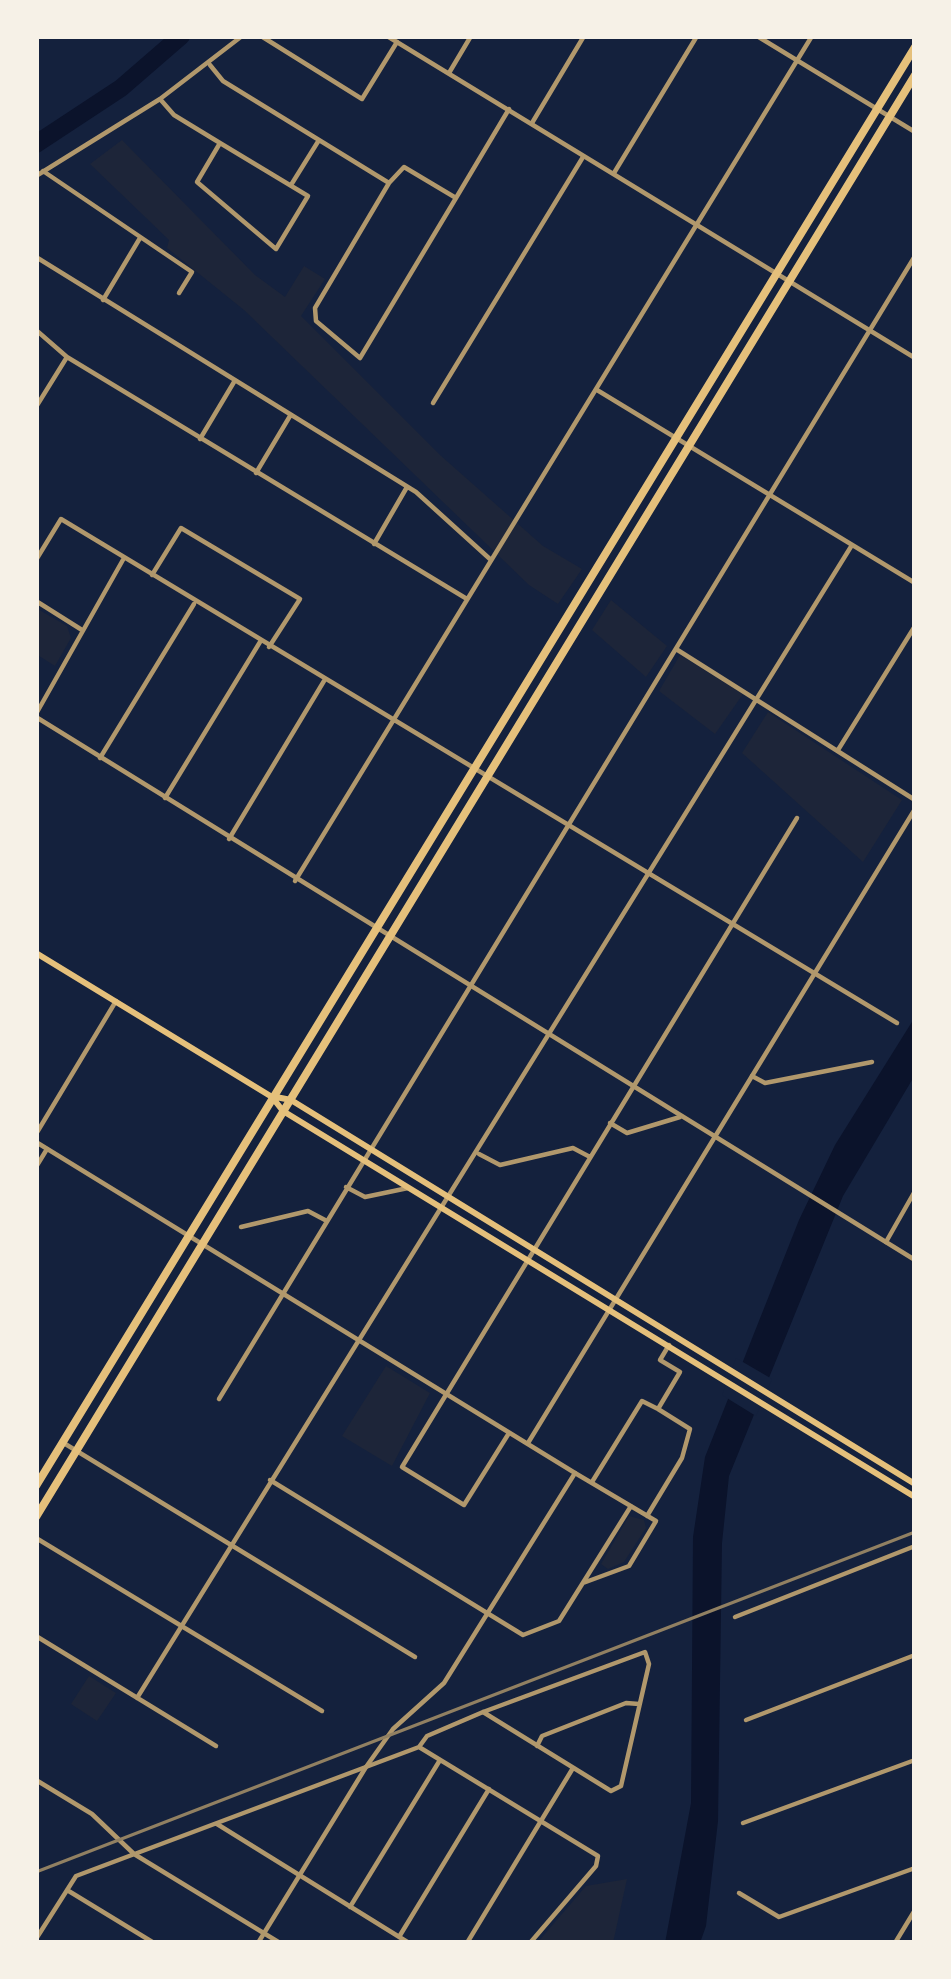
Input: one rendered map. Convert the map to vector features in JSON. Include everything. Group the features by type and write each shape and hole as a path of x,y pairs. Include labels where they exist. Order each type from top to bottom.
{"highway":[{"path":"36,1486 915,47"},
{"path":"36,1516 915,75"}],"main road":[{"path":"36,952 272,1097 284,1112 915,1497"},
{"path":"272,1097 291,1100 915,1484"}],"street":[{"path":"98,36 121,36"},
{"path":"36,176 160,99 242,36"},
{"path":"261,36 362,99 397,42"},
{"path":"387,36 915,358"},
{"path":"449,73 471,36"},
{"path":"532,123 584,36"},
{"path":"614,173 697,36"},
{"path":"757,36 915,132"},
{"path":"295,881 812,36"},
{"path":"210,65 223,81 389,183"},
{"path":"160,99 174,115 308,196 276,248 197,182 220,143"},
{"path":"456,198 404,167 389,183 315,308 316,321 359,358 456,198 509,109"},
{"path":"291,185 319,140"},
{"path":"433,403 584,155"},
{"path":"43,171 192,272 179,293"},
{"path":"103,299 140,238"},
{"path":"219,1399 915,256"},
{"path":"36,257 407,486 491,560"},
{"path":"36,330 67,357 467,599"},
{"path":"36,407 67,357"},
{"path":"200,439 235,381"},
{"path":"595,389 915,583"},
{"path":"256,473 290,415"},
{"path":"374,544 407,486"},
{"path":"36,560 61,520 393,722 489,772 897,1023"},
{"path":"152,575 181,528 300,599 269,647"},
{"path":"137,1698 479,1154 852,545"},
{"path":"124,559 36,715 295,881 915,1260"},
{"path":"36,601 82,630"},
{"path":"100,758 196,602"},
{"path":"838,750 915,626"},
{"path":"164,798 260,642"},
{"path":"675,648 915,800"},
{"path":"230,839 324,681"},
{"path":"528,1443 915,809"},
{"path":"510,1432 464,1505 402,1467 797,818"},
{"path":"116,1001 36,1138 189,1237 656,1522 629,1566 583,1583"},
{"path":"752,1076 765,1083 872,1062"},
{"path":"610,1123 627,1133 680,1117"},
{"path":"479,1154 500,1165 573,1148 590,1157"},
{"path":"36,1167 47,1149"},
{"path":"346,1187 365,1197 410,1188"},
{"path":"886,1242 915,1191"},
{"path":"241,1227 308,1211 326,1220"},
{"path":"658,1409 680,1372 660,1360 669,1345"},
{"path":"592,1483 642,1401 658,1409 690,1429 682,1458 647,1516"},
{"path":"62,1442 415,1657"},
{"path":"258,1943 366,1767 393,1729 444,1683 575,1473"},
{"path":"270,1480 523,1636 559,1622 631,1506"},
{"path":"36,1538 322,1711"},
{"path":"735,1617 915,1546"},
{"path":"36,1636 216,1746"},
{"path":"36,1939 76,1876 418,1747 427,1736 484,1712 645,1652 649,1664 621,1786 611,1791 484,1712"},
{"path":"746,1720 915,1654"},
{"path":"537,1746 542,1736 626,1703 639,1704"},
{"path":"418,1747 598,1856 596,1866 530,1943"},
{"path":"350,1907 440,1760"},
{"path":"743,1822 915,1760"},
{"path":"466,1943 573,1768"},
{"path":"36,1780 92,1814 134,1854 280,1943"},
{"path":"399,1937 489,1789"},
{"path":"217,1825 409,1943"},
{"path":"739,1892 779,1916 915,1868"},
{"path":"66,1889 154,1943"},
{"path":"895,1943 915,1910"}],"shaded area":[{"path":"122,140 255,275 285,297 304,266 325,279 301,316 440,455 543,546 582,569 558,604 529,585 244,310 167,248 169,240 90,164"},
{"path":"611,600 667,646 646,677 592,630"},
{"path":"36,608 67,626 71,638 55,666 36,654"},
{"path":"680,655 743,694 715,734 659,691"},
{"path":"768,712 902,800 863,862 742,753"},
{"path":"915,1017 915,1075 843,1196 729,1476 722,1543 718,1821 706,1926 700,1943 665,1943 691,1803 693,1537 705,1457 799,1220 835,1145"},
{"path":"386,1366 430,1393 392,1466 342,1436"},
{"path":"629,1516 644,1520 646,1528 624,1562 608,1569 601,1564"},
{"path":"89,1676 116,1693 97,1721 71,1704"},
{"path":"627,1879 613,1943 537,1943 586,1886"}],"pier":[{"path":"736,1358 772,1379 756,1416 722,1395"}],"waterway":[{"path":"36,144 121,88 181,36"}],"railway":[{"path":"36,1872 915,1532"}]}
